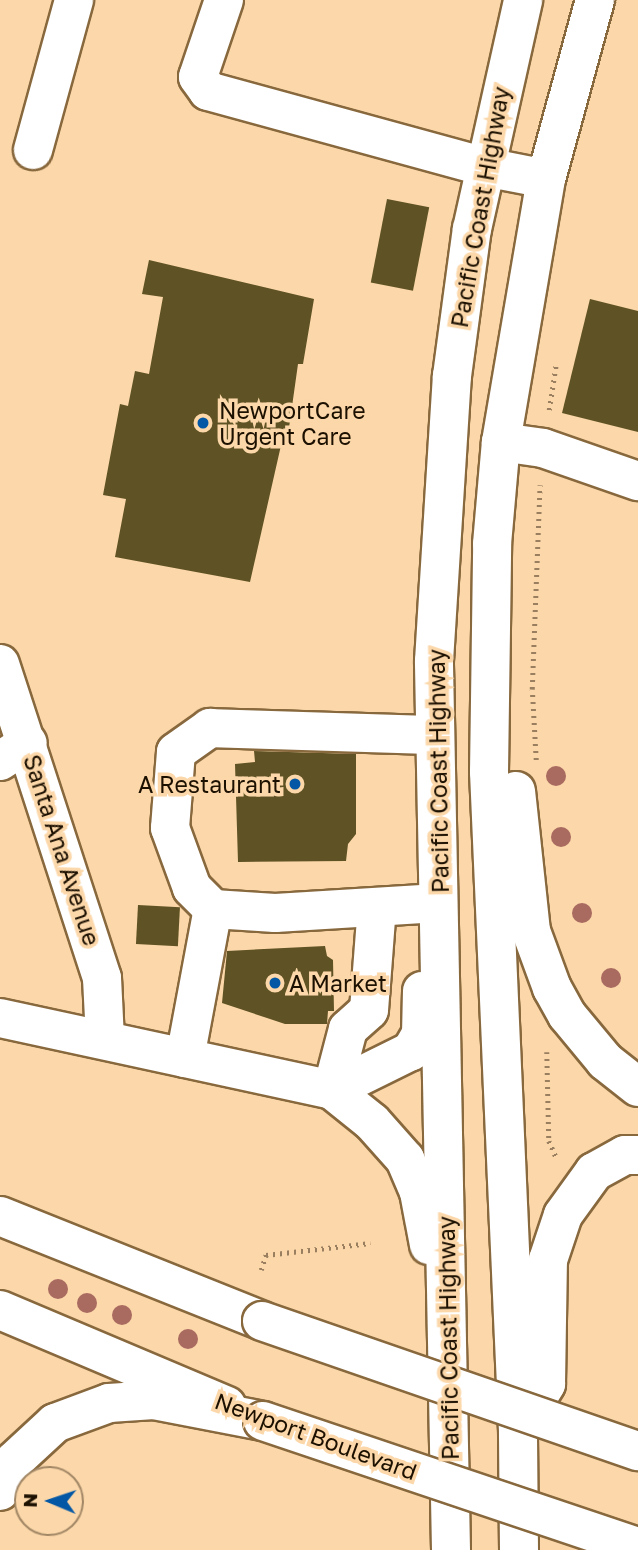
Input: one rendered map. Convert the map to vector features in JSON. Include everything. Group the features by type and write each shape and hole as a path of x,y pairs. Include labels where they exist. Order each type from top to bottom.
{"main road":[{"path":"33,150 74,0"},
{"path":"224,0 198,77 208,91 485,167 546,179"},
{"name":"Pacific Coast Highway","path":"451,1550 434,661 443,472 452,376 485,167 523,0"},
{"path":"519,1550 518,1431 489,772 490,624 501,442 546,179 595,0"},
{"path":"501,442 543,448 638,481"},
{"path":"490,624 509,701 522,875 531,931 567,1015 605,1061 638,1087"},
{"name":"Santa Ana Avenue","path":"0,664 14,752 102,978 106,1040"},
{"path":"422,904 275,913 213,909 192,888 170,828 176,752 210,728 435,735"},
{"path":"332,1090 399,1061 421,1034 422,904 439,857"},
{"path":"332,1090 348,1029 369,1010 377,907"},
{"path":"185,1058 202,983 213,909"},
{"path":"0,1018 332,1090 372,1122 405,1159 419,1192 449,1343"},
{"path":"518,1431 546,1384 548,1260 563,1215 594,1172 625,1155 638,1155"},
{"path":"0,1216 262,1321 638,1451"},
{"name":"Newport Boulevard","path":"0,1310 262,1421 638,1547"},
{"path":"0,1491 14,1461 55,1423 109,1403 154,1401 262,1421"}],"path":[{"path":"536,764 535,549 543,448 556,359"},
{"path":"547,1049 549,1141 556,1157"},
{"path":"261,1270 266,1255 370,1243"}],"building":[{"path":"387,199 429,207 413,291 371,282"},
{"name":"NewportCare Urgent Care","path":"149,260 314,299 303,364 298,364 287,442 282,441 250,582 115,557 126,499 103,495 120,404 128,406 135,371 149,374 163,297 142,294"},
{"path":"590,299 638,311 638,432 562,413"},
{"name":"A Restaurant","path":"254,751 356,754 356,834 348,844 346,861 238,862 235,764 255,762"},
{"path":"138,905 180,907 178,946 136,944"},
{"name":"A Market","path":"325,946 327,956 333,960 334,1011 328,1011 327,1024 285,1024 222,1003 227,951"}],"place":[{"name":"NewportCare Urgent Care","path":"203,423"},
{"name":"A Restaurant","path":"295,784"},
{"name":"A Market","path":"275,983"}]}
